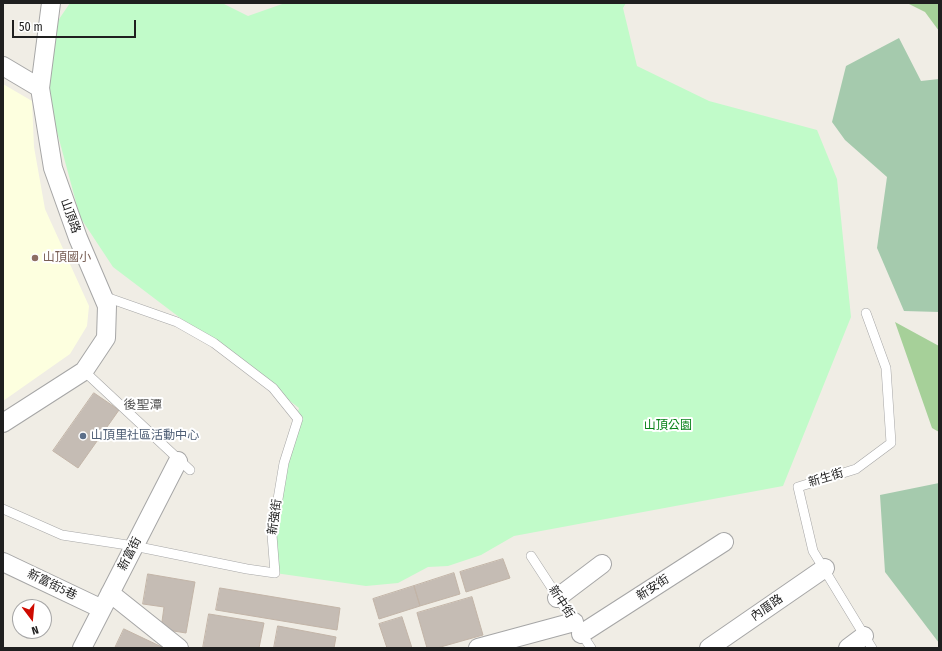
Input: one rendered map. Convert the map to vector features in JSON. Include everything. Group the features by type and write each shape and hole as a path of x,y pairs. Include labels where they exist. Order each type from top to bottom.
{"street":[{"name":"山頂路","path":"3,424 84,370 106,338 107,306 78,238 53,168 40,88 51,3"},
{"path":"3,66 40,88"},
{"name":"新富街","path":"82,648 134,546 184,466"},
{"name":"新安街","path":"478,648 582,635 724,542"},
{"name":"新富街5巷","path":"3,562 102,609"},
{"path":"557,598 602,564"},
{"name":"內厝路","path":"709,648 825,568"},
{"path":"110,593 179,648"},
{"path":"848,648 868,642"}],"lane":[{"name":"新強街","path":"3,509 62,535 134,546 247,569 275,573 272,535 284,463 298,419 273,388 214,343 177,322 103,295"},
{"name":"新生街","path":"866,313 886,368 891,443 856,469 798,487 813,551 825,568 868,642"},
{"path":"84,370 184,466"},
{"name":"新中街","path":"531,556 582,635"}],"shaded area":[{"path":"899,38 921,81 939,79 939,312 904,311 877,248 887,177 845,140 832,122 846,66"},
{"name":"山頂國小","path":"3,84 32,101 34,147 45,209 89,306 87,326 70,354 3,401"},
{"path":"939,483 939,643 885,572 880,495"}],"green space":[{"name":"山頂公園","path":"70,3 222,3 248,16 285,3 626,3 623,8 637,66 709,101 817,130 837,179 851,317 783,486 514,536 481,555 448,566 428,567 398,583 366,586 275,573 272,535 284,463 299,408 113,267 80,217 46,91 53,28"},
{"path":"907,3 939,3 939,31 925,12"},
{"path":"895,322 939,346 939,432 932,428"}],"building":[{"name":"山頂里社區活動中心","path":"94,393 119,410 78,468 53,451"},
{"path":"503,559 510,578 466,592 460,572"},
{"path":"454,573 460,594 420,606 414,586"},
{"path":"148,574 195,582 186,633 161,629 164,607 143,604"},
{"path":"414,586 420,606 379,619 373,599"},
{"path":"220,588 340,608 337,630 216,610"},
{"path":"472,597 483,635 437,648 427,648 417,613"},
{"path":"209,614 264,623 259,648 203,648"},
{"path":"402,617 412,648 387,648 379,624"},
{"path":"278,626 336,637 334,648 274,648"},
{"path":"124,629 164,648 115,648"}],"place":[{"name":"山頂國小","path":"35,258"},
{"name":"山頂里社區活動中心","path":"83,436"}],"district":[{"name":"後聖潭","path":"143,405"}]}
